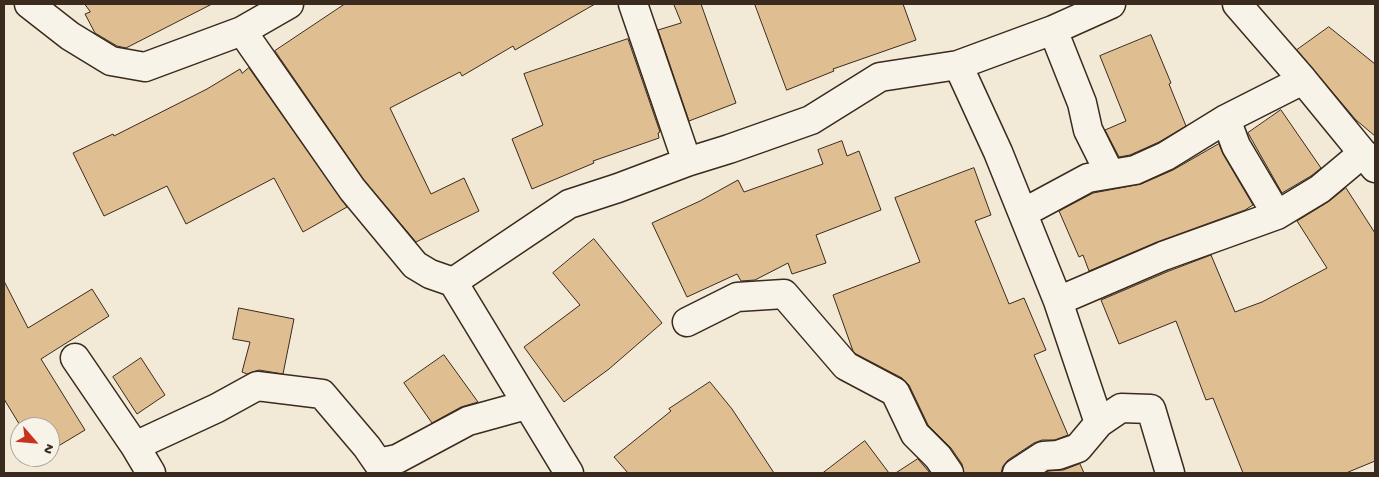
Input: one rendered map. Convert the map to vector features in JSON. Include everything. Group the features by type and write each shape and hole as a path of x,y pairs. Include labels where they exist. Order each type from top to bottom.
{"street":[{"path":"29,4 70,36 111,61 145,67 242,31 289,4"},
{"path":"633,4 686,162"},
{"path":"453,282 569,204 811,120 880,77 958,64 1053,30 1111,4"},
{"path":"1058,301 1164,256 1277,215 1369,161 1303,80 1236,4"},
{"path":"1053,30 1082,104 1088,130 1110,174"},
{"path":"242,31 352,189 415,265 430,274 453,282 526,405 570,473"},
{"path":"958,64 998,152 1058,301 1099,423"},
{"path":"1023,213 1088,178 1136,170 1166,156 1226,119 1303,80"},
{"path":"1226,119 1236,146 1277,215"},
{"path":"687,322 737,297 784,294 846,366 895,392 916,434 938,457 948,473"},
{"path":"75,358 135,446 151,473"},
{"path":"135,446 217,408 257,386 322,394 367,447 378,463 397,458 468,421 526,405"},
{"path":"1017,473 1043,456 1058,455 1078,448 1099,423 1121,408 1151,409 1170,473"}],"building":[{"path":"85,4 212,4 126,48 117,46 95,33 85,14 90,12"},
{"path":"345,4 595,4 515,50 513,46 462,76 460,72 390,108 431,194 464,178 479,211 416,242 364,180 275,51"},
{"path":"674,4 701,4 736,103 689,121 658,30 681,23"},
{"path":"755,4 903,4 916,40 833,69 834,71 787,90"},
{"path":"1329,27 1375,64 1375,136 1356,120 1297,50"},
{"path":"1151,35 1186,126 1159,142 1130,155 1119,157 1105,130 1126,121 1100,56"},
{"path":"628,39 660,132 658,133 659,138 593,161 594,163 532,189 512,139 543,125 524,74"},
{"path":"249,68 347,207 303,232 274,178 186,224 167,186 104,216 73,153 113,134 114,136 207,89 240,69 242,73"},
{"path":"1281,110 1321,168 1282,193 1248,133"},
{"path":"842,141 847,156 859,151 881,210 816,235 826,263 792,274 788,263 755,280 741,281 737,274 687,297 652,223 700,201 738,180 744,192 823,164 818,150"},
{"path":"1219,144 1253,205 1245,210 1157,242 1089,271 1083,255 1079,257 1059,211 1093,193 1141,184 1173,170"},
{"path":"974,168 991,215 975,221 1009,304 1024,298 1046,350 1034,355 1068,435 1055,440 1042,440 1034,443 1008,460 1003,466 1001,473 964,473 962,464 951,448 928,425 909,385 902,378 853,351 833,295 920,262 895,198"},
{"path":"1346,188 1375,233 1375,461 1346,473 1243,473 1213,398 1206,400 1176,321 1119,344 1101,300 1211,255 1235,312 1262,302 1327,268 1297,221 1328,202"},
{"path":"594,239 662,323 609,369 564,402 524,347 580,305 553,273"},
{"path":"4,281 28,328 92,289 109,316 41,359 85,430 60,445 60,417 15,417 4,399"},
{"path":"239,308 294,319 283,374 259,370 247,374 242,372 250,342 233,339"},
{"path":"444,355 478,402 461,407 432,423 404,383"},
{"path":"141,358 165,395 137,414 113,377"},
{"path":"710,382 732,409 774,473 628,473 614,457 671,411 669,409"},
{"path":"865,441 889,473 823,473"},
{"path":"918,459 930,473 896,473"},
{"path":"1080,464 1084,473 1045,473 1063,470"}]}
